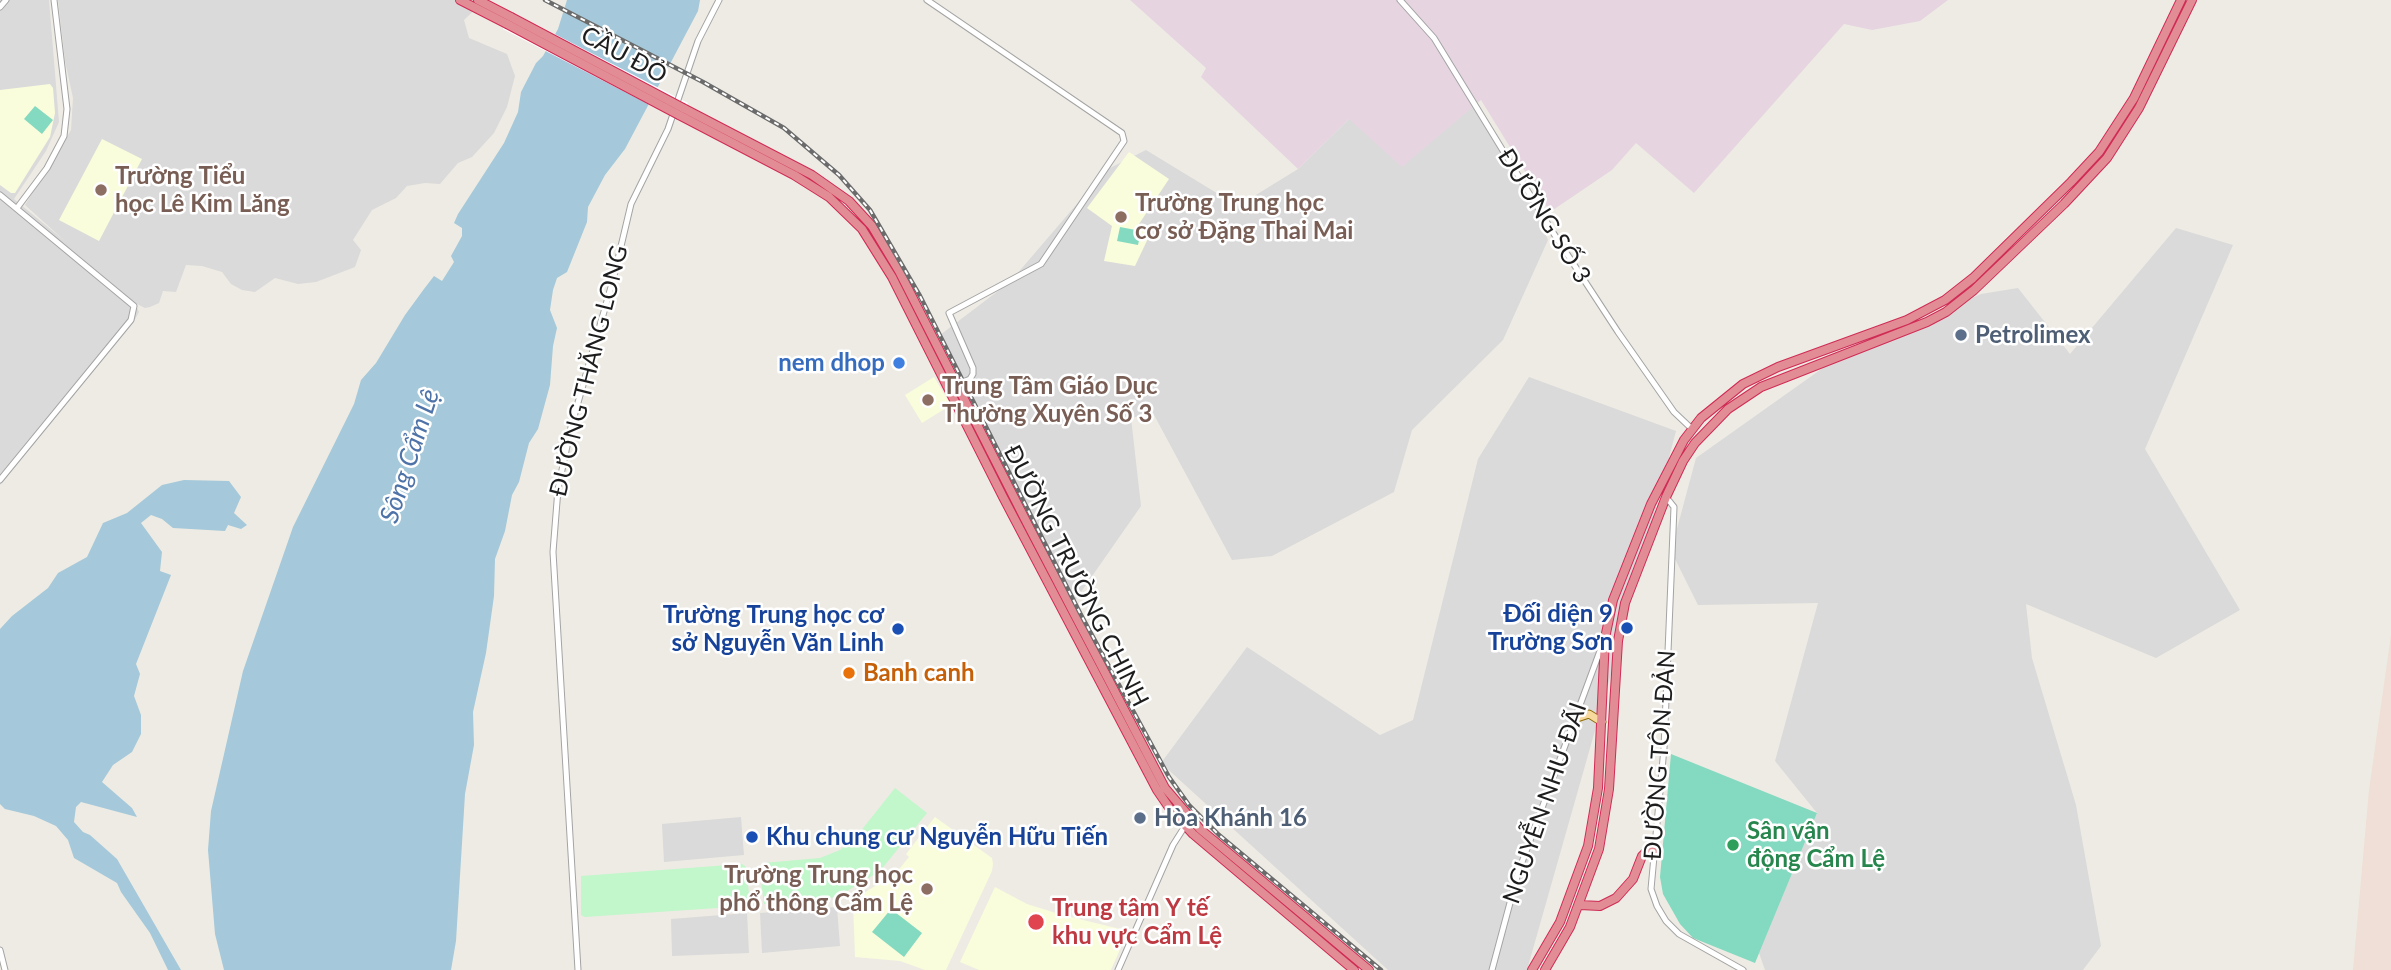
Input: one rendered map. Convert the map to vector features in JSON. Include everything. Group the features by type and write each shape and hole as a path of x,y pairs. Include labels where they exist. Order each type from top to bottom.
{"highway":[{"path":"460,0 509,20"},
{"path":"478,0 509,20"},
{"path":"1532,970 1560,922 1588,846 1598,788 1605,638 1616,591 1651,504 1692,429 1721,400 1758,376 1897,324 1934,306 1973,278 2092,160 2134,97 2181,0"},
{"path":"1545,970 1580,905 1599,849 1605,820 1621,617 1666,497 1695,443 1719,416 1761,387 1946,312 1984,282 2101,166 2149,90 2192,0"},
{"name":"CẦU ĐỎ","path":"509,20 681,112"},
{"name":"ĐƯỜNG TRƯỜNG CHINH","path":"681,112 812,175 861,212 900,271 1165,788 1200,830 1369,970"},
{"name":"ĐƯỜNG TRƯỜNG CHINH","path":"681,112 829,197 851,216 871,241 892,277 1143,767 1170,809 1185,826 1354,970"},
{"path":"1580,905 1592,907 1616,898 1633,879 1644,853 1654,850"}],"main road":[{"path":"2045,208 2052,216"},
{"path":"1574,719 1589,714 1602,722"}],"street":[{"path":"0,7 6,0"},
{"path":"17,208 55,155 65,128 67,109 54,0"},
{"name":"ĐƯỜNG THĂNG LONG","path":"578,970 553,552 555,509 568,440 613,281 631,204 668,129 698,41 719,0"},
{"path":"927,0 1122,133 1124,141 1041,264 949,313 973,374 970,379 957,385"},
{"name":"ĐƯỜNG SỐ 3","path":"1400,0 1434,38 1554,234 1645,373 1674,412 1692,429"},
{"path":"0,195 134,306 131,320 0,480"},
{"name":"ĐƯỜNG TÔN ĐẢN","path":"1666,497 1674,507 1664,748 1651,889 1666,921 1679,934 1743,970"},
{"name":"NGUYỄN NHƯ ĐÃI","path":"1492,970 1518,873 1605,638"},
{"path":"1118,970 1172,845 1185,826"},
{"path":"0,952 5,970"}],"shaded area":[{"path":"0,0 49,0 59,122 46,151 14,199 66,242 25,205 71,130 73,98 65,61 58,0 485,0 464,20 469,38 507,54 515,76 507,107 494,133 472,157 458,163 440,184 407,186 396,198 372,210 353,240 361,250 355,267 316,282 298,284 275,278 255,292 242,290 231,284 222,272 186,265 176,292 163,291 159,303 150,307 145,308 135,303 139,312 133,323 0,485"},
{"path":"1130,0 1948,0 1920,21 1872,30 1844,24 1694,193 1636,143 1612,170 1550,212 1481,100 1402,167 1349,119 1298,169 1201,77 1206,68"},
{"path":"50,84 53,88 55,113 50,137 15,193 11,193 0,185 0,90"},
{"path":"1474,103 1528,192 1548,240 1503,340 1412,430 1394,492 1272,556 1232,560 1153,413 1131,418 1141,506 1074,602 940,335 1010,282 1106,170 1146,150 1238,206 1298,169 1349,119"},
{"name":"Trường Tiểu học Lê Kim Lăng","path":"102,139 142,159 99,241 59,220"},
{"name":"Trường Trung học cơ sở Đặng Thai Mai","path":"1129,152 1169,179 1137,227 1152,230 1135,266 1104,261 1112,226 1087,208"},
{"path":"2176,228 2233,245 2145,449 2240,610 2156,658 2026,604 2032,658 2076,805 2101,946 2083,970 1765,970 1759,953 1817,813 1775,761 1818,603 1698,605 1671,551 1696,458 1837,358 1981,294 2018,288 2070,354"},
{"name":"Trung Tâm Giáo Dục Thường Xuyên Số 3","path":"934,377 951,405 922,423 905,395"},
{"path":"1529,377 1676,431 1621,639 1527,970 1388,970 1161,763 1247,647 1380,735 1413,720 1478,459"},
{"path":"2391,635 2391,970 2353,970 2369,790"},
{"path":"741,817 744,855 664,862 662,824"},
{"name":"Trường Trung học phổ thông Cẩm Lệ","path":"935,817 992,858 993,864 946,970 925,970 900,961 855,957 853,902 880,883 888,883 909,857 906,854"},
{"name":"Trung tâm Y tế khu vực Cẩm Lệ","path":"995,887 1027,904 1128,931 1111,970 979,970 960,962"},
{"path":"837,907 840,946 762,953 760,913"},
{"path":"747,913 749,953 672,956 671,919"}],"green space":[{"path":"35,106 53,120 42,134 24,119"},
{"path":"1120,227 1141,231 1138,245 1117,241"},
{"name":"Sân vận động Cẩm Lệ","path":"1671,754 1817,813 1755,963 1693,938 1680,924 1663,894 1660,877"},
{"path":"895,788 927,813 880,871 831,898 801,904 764,904 760,873 763,863 820,858 840,850 856,837"},
{"path":"742,864 746,867 750,903 746,906 585,917 581,915 581,876"},
{"path":"891,909 922,933 904,957 872,932"}],"water":[{"name":"Sông Cẩm Lệ","path":"567,0 700,0 698,11 625,149 605,175 588,207 587,222 567,272 557,278 553,290 550,310 557,328 550,385 538,429 529,443 519,482 512,495 505,531 495,559 494,596 486,653 473,712 474,745 465,794 456,941 451,970 224,970 215,934 208,850 211,811 243,671 293,527 354,404 361,380 376,363 405,315 434,276 442,281 454,262 451,256 462,236 462,228 454,223 504,143 518,112 521,92 558,29"},
{"path":"184,480 229,481 241,497 234,513 247,525 241,529 228,525 225,531 173,528 162,519 151,515 141,523 162,552 160,571 171,575 136,664 140,674 134,696 141,715 141,734 132,752 113,765 102,782 132,808 137,817 81,802 76,807 74,822 117,859 181,970 168,970 150,933 117,883 74,858 68,840 56,826 34,816 5,809 0,804 0,629 48,588 58,573 87,557 103,523 127,513 162,485"}],"pier":[{"path":"512,12 688,103 679,120 503,29"}],"railway":[{"path":"545,0 703,82 784,128 839,175 870,210 920,296 1080,613 1169,777 1189,805 1219,835 1381,970"}],"place":[{"name":"Trường Tiểu học Lê Kim Lăng","path":"101,190"},
{"name":"Trường Trung học cơ sở Đặng Thai Mai","path":"1121,217"},
{"name":"Petrolimex","path":"1961,335"},
{"name":"nem dhop","path":"899,363"},
{"name":"Trung Tâm Giáo Dục Thường Xuyên Số 3","path":"928,400"},
{"name":"Đối diện 9 Trường Sơn","path":"1627,628"},
{"name":"Trường Trung học cơ sở Nguyễn Văn Linh","path":"898,629"},
{"name":"Banh canh","path":"849,673"},
{"name":"Hòa Khánh 16","path":"1140,818"},
{"name":"Khu chung cư Nguyễn Hữu Tiến","path":"752,837"},
{"name":"Sân vận động Cẩm Lệ","path":"1733,845"},
{"name":"Trường Trung học phổ thông Cẩm Lệ","path":"927,889"},
{"name":"Trung tâm Y tế khu vực Cẩm Lệ","path":"1036,922"}]}
